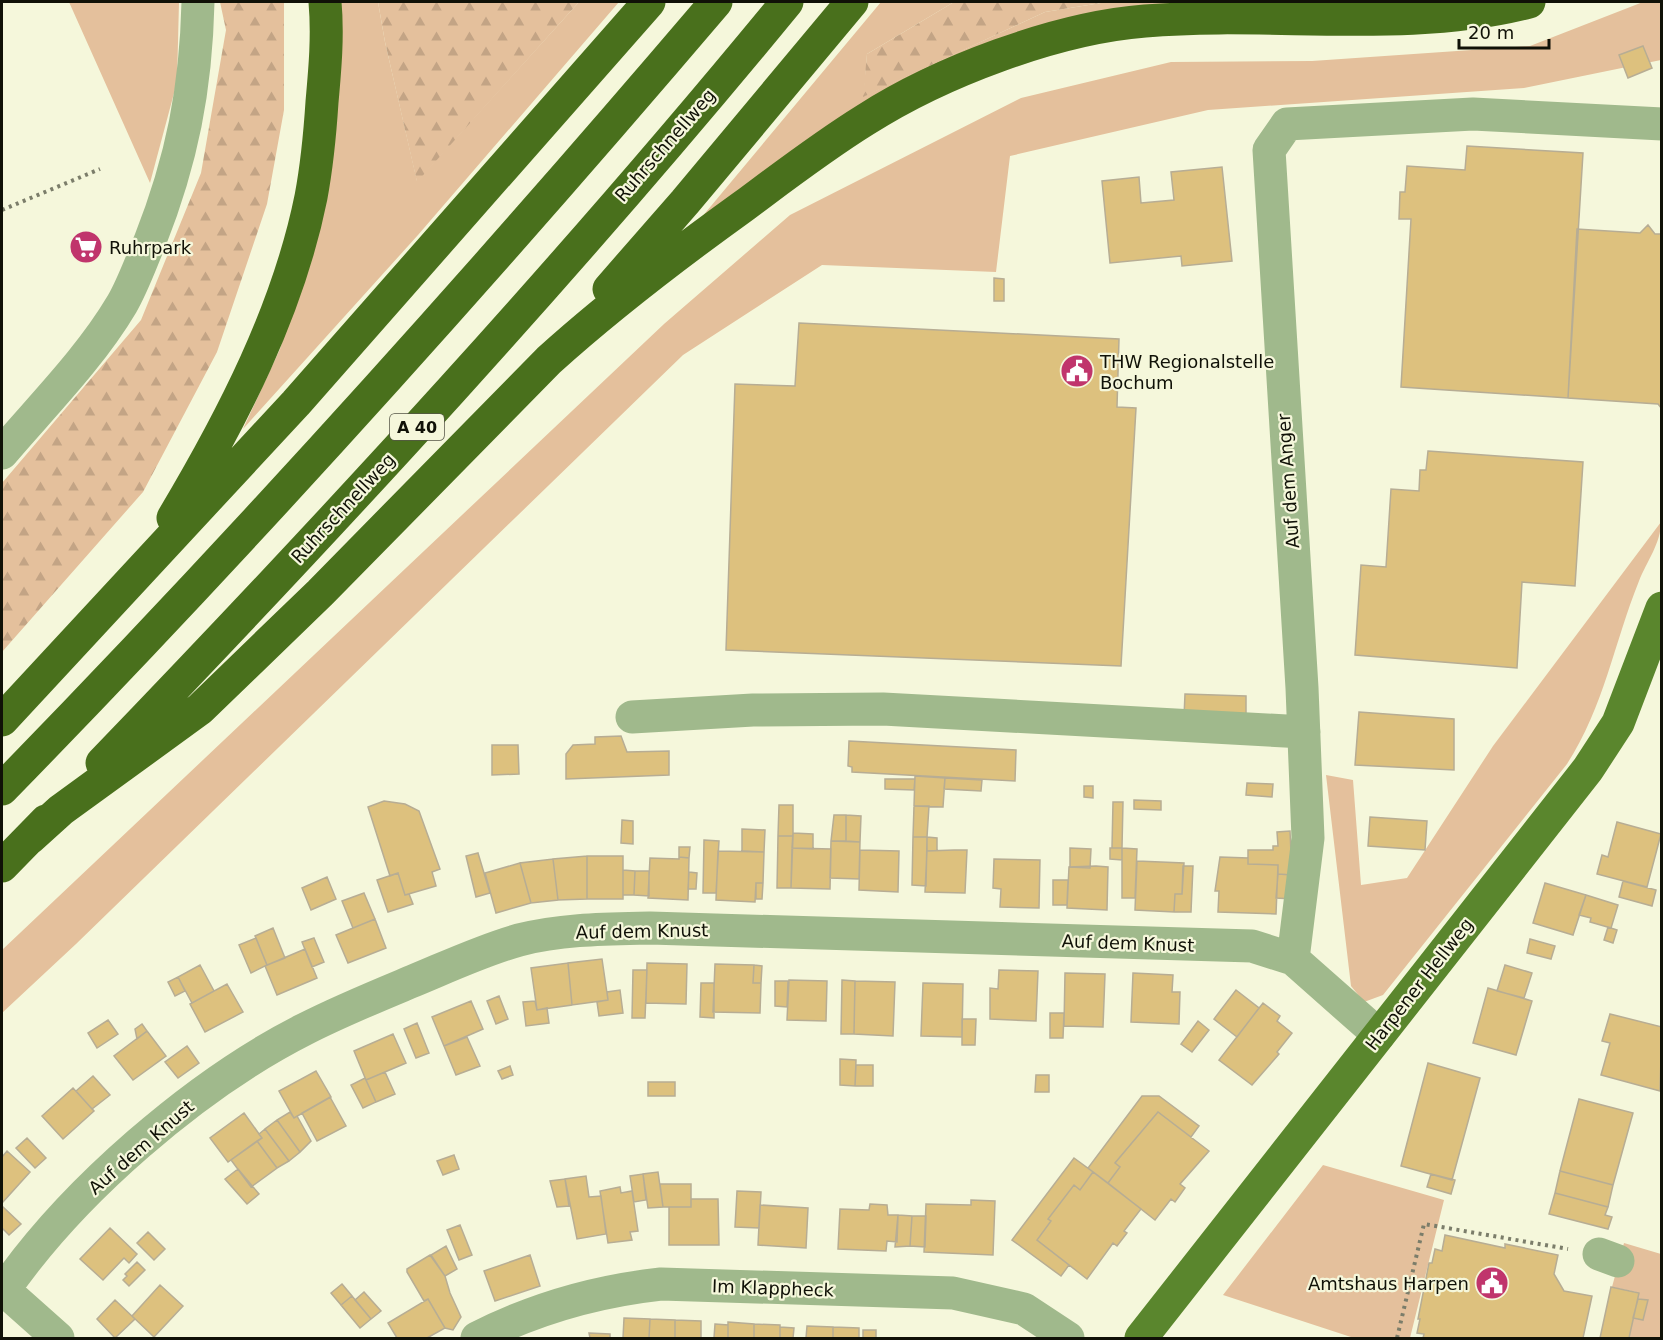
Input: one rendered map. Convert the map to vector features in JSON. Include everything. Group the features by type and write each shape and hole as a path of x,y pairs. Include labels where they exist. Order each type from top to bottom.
{"highway":[{"path":"102,614 161,537 219,439 247,382 297,254 311,196 319,144 325,51 325,2"},
{"path":"2,720 304,394 650,2"},
{"name":"A 40","path":"2,789 331,440 527,221 716,2"},
{"name":"Ruhrschnellweg","path":"2,866 239,621 460,380 672,139 787,2"},
{"path":"511,397 685,202 852,2"},
{"path":"30,838 61,810 200,709 320,593 557,352 635,287 818,151 866,119 912,93 975,66 1083,31 1140,21 1214,16 1359,19 1441,17 1529,2"}],"main road":[{"name":"Harpener Hellweg","path":"1141,1338 1588,770 1618,723 1662,608"}],"street":[{"path":"2,453 95,342 122,304 141,262 173,177 183,139 197,61 198,2"},
{"name":"Auf dem Anger","path":"1293,959 1308,838 1304,732 1269,150 1287,124 1473,114 1662,124"},
{"path":"632,717 753,710 883,709 1304,732"},
{"name":"Auf dem Knust","path":"3,1291 18,1266 111,1169 178,1110 251,1060 304,1029 360,1003 519,940 585,929 650,928 1252,946 1293,959"},
{"path":"1293,959 1379,1035"},
{"name":"Im Klappheck","path":"477,1338 548,1309 617,1289 661,1284 953,1293 1024,1309 1068,1338"},
{"path":"3,1291 58,1338"}],"path":[{"path":"2,210 100,169"},
{"path":"1397,1338 1424,1224 1609,1258"}],"green space":[{"path":"69,2 179,2 177,82 150,183"},
{"path":"220,2 284,2 284,110 267,204 217,352 143,492 2,652 2,483 141,320 201,173 226,30"},
{"path":"338,2 378,2 417,181 579,2 619,2 418,235 243,429 280,349 306,264"},
{"path":"378,2 579,2 417,182"},
{"path":"881,2 954,2 867,54 864,96 1045,12 1107,2 1448,2 1071,21 701,218"},
{"path":"954,2 1107,2 1045,12 863,97 867,54"},
{"path":"1643,2 1661,2 1661,60 1524,88 1208,110 1010,156 996,272 822,265 683,355 2,1013 2,950 664,324 790,215 1021,98 1171,62 1312,61 1530,46"},
{"path":"1661,522 1656,545 1630,604 1599,697 1580,742 1567,764 1383,995 1364,1002 1351,986 1326,775 1353,780 1361,885 1407,878 1493,746"},
{"path":"1323,1165 1444,1200 1410,1338 1354,1338 1223,1295"},
{"path":"1624,1243 1661,1254 1661,1338 1627,1338 1636,1292 1612,1287"}],"building":[{"path":"1643,46 1652,68 1628,78 1619,55"},
{"path":"1467,146 1583,153 1568,398 1401,387 1411,219 1399,219 1400,192 1405,192 1407,166 1465,170"},
{"path":"1222,167 1232,261 1182,266 1181,256 1110,263 1102,181 1139,177 1141,203 1174,200 1171,172"},
{"path":"1648,225 1655,234 1662,234 1662,409 1658,404 1568,398 1577,229 1640,233"},
{"path":"994,278 1004,279 1004,301 994,301"},
{"path":"799,323 1119,339 1117,407 1136,408 1121,666 726,650 735,384 795,386"},
{"path":"1428,451 1583,462 1575,586 1522,582 1517,668 1355,655 1361,565 1386,567 1391,489 1419,491 1420,470 1426,470"},
{"path":"1185,694 1246,696 1246,720 1184,717"},
{"path":"1359,712 1454,719 1454,770 1355,765"},
{"path":"621,736 627,752 669,751 669,775 566,779 566,754 573,745 595,744 595,737"},
{"path":"849,741 1016,750 1015,781 852,772 852,767 848,766"},
{"path":"492,745 518,745 519,774 492,775"},
{"path":"915,776 945,778 943,807 914,806"},
{"path":"945,778 982,780 981,791 944,789"},
{"path":"885,779 915,779 914,790 885,789"},
{"path":"1247,783 1273,784 1272,797 1246,795"},
{"path":"1084,786 1093,786 1093,798 1084,797"},
{"path":"1134,800 1161,801 1161,810 1134,809"},
{"path":"384,801 405,804 419,811 440,869 432,872 436,886 405,895 398,873 390,876 368,807"},
{"path":"1113,802 1123,802 1122,848 1112,848"},
{"path":"779,805 793,805 793,836 778,836"},
{"path":"914,806 929,806 927,837 913,837"},
{"path":"834,815 846,815 846,841 831,841"},
{"path":"846,815 861,816 860,842 846,841"},
{"path":"1370,817 1427,821 1425,850 1368,846"},
{"path":"622,820 633,821 633,844 621,843"},
{"path":"1617,822 1661,834 1647,887 1597,874 1602,855 1608,857"},
{"path":"742,829 765,830 764,852 742,851"},
{"path":"1290,831 1292,875 1278,874 1278,865 1248,864 1248,850 1273,850 1273,846 1278,846 1277,832"},
{"path":"793,833 813,834 813,849 792,848"},
{"path":"778,836 793,836 791,888 777,888"},
{"path":"913,837 927,837 926,886 912,885"},
{"path":"927,837 937,838 937,851 927,851"},
{"path":"704,840 719,841 716,893 703,893"},
{"path":"831,841 860,842 859,879 830,878"},
{"path":"679,847 690,847 689,858 679,857"},
{"path":"792,848 831,849 830,889 791,888"},
{"path":"1070,848 1091,849 1090,868 1070,867"},
{"path":"1110,848 1122,848 1122,860 1110,859"},
{"path":"1122,848 1137,849 1135,898 1122,898"},
{"path":"860,850 899,851 898,892 859,890"},
{"path":"967,850 965,893 925,892 927,851"},
{"path":"718,851 764,852 763,883 756,883 755,902 716,900"},
{"path":"478,853 490,893 476,897 466,856"},
{"path":"587,856 587,899 558,900 553,859"},
{"path":"587,856 623,856 623,899 587,899"},
{"path":"679,857 689,858 688,900 648,898 650,858 679,859"},
{"path":"1220,857 1248,858 1248,864 1278,865 1276,914 1218,912 1219,891 1215,891"},
{"path":"553,859 558,900 531,903 520,863"},
{"path":"994,859 1040,860 1039,908 1000,907 1001,889 993,888"},
{"path":"1137,861 1184,863 1182,894 1175,894 1174,912 1135,910"},
{"path":"520,863 531,903 496,913 485,873"},
{"path":"1183,866 1193,866 1191,912 1174,912 1175,894 1182,894"},
{"path":"1069,867 1108,867 1107,910 1067,908"},
{"path":"623,870 635,871 634,895 623,895"},
{"path":"635,871 649,871 649,896 634,895"},
{"path":"689,872 697,873 696,889 688,889"},
{"path":"398,873 405,895 409,894 413,904 388,912 377,880"},
{"path":"1278,874 1292,875 1293,899 1276,898"},
{"path":"327,877 336,899 311,910 302,888"},
{"path":"1053,880 1068,880 1067,905 1053,905"},
{"path":"1623,881 1656,890 1652,906 1619,897"},
{"path":"756,883 763,883 762,899 756,899"},
{"path":"1545,883 1586,895 1573,935 1533,923"},
{"path":"364,893 375,919 353,928 342,901"},
{"path":"1586,895 1618,905 1611,928 1590,922 1591,918 1579,915"},
{"path":"375,919 386,948 348,963 336,935"},
{"path":"1608,927 1617,930 1613,943 1604,940"},
{"path":"273,928 285,958 267,965 255,936"},
{"path":"256,938 267,965 251,973 239,945"},
{"path":"314,938 324,962 312,967 302,942"},
{"path":"1530,939 1555,946 1551,959 1527,953"},
{"path":"305,949 317,978 277,995 265,966"},
{"path":"602,959 608,1000 572,1005 568,963"},
{"path":"568,963 572,1005 537,1010 531,968"},
{"path":"647,963 687,964 686,1004 646,1003"},
{"path":"715,964 754,965 753,983 761,983 760,1013 713,1012"},
{"path":"200,965 214,991 192,1003 178,977"},
{"path":"754,965 762,966 761,983 753,983"},
{"path":"1505,965 1532,973 1524,998 1497,991"},
{"path":"633,970 647,970 645,1018 632,1018"},
{"path":"999,970 1038,971 1036,1021 990,1019 990,988 998,989"},
{"path":"1065,973 1105,974 1103,1027 1064,1026"},
{"path":"1133,973 1173,975 1172,992 1180,992 1179,1024 1131,1022"},
{"path":"178,977 185,991 175,996 168,982"},
{"path":"789,980 827,981 826,1021 787,1020"},
{"path":"842,980 855,981 854,1034 841,1034"},
{"path":"775,981 788,981 787,1007 775,1006"},
{"path":"855,981 895,982 893,1036 854,1034"},
{"path":"701,983 714,983 714,1018 700,1017"},
{"path":"923,983 963,984 962,1037 921,1036"},
{"path":"227,984 243,1012 205,1032 190,1004"},
{"path":"1488,988 1532,1001 1516,1055 1473,1043"},
{"path":"620,990 623,1013 599,1016 597,1002 608,1000 607,992"},
{"path":"1236,990 1259,1008 1237,1037 1214,1019"},
{"path":"499,996 508,1019 496,1024 487,1001"},
{"path":"471,1001 483,1029 444,1046 432,1017"},
{"path":"535,1001 537,1010 547,1008 549,1023 526,1026 523,1002"},
{"path":"1263,1003 1280,1016 1277,1021 1292,1033 1277,1052 1279,1054 1252,1085 1219,1060"},
{"path":"1050,1013 1064,1013 1063,1038 1050,1038"},
{"path":"1610,1014 1662,1027 1660,1091 1601,1075 1610,1043 1602,1041"},
{"path":"962,1019 976,1019 975,1045 962,1045"},
{"path":"108,1020 118,1034 97,1048 88,1033"},
{"path":"1198,1021 1209,1030 1192,1052 1181,1044"},
{"path":"417,1023 429,1053 416,1058 404,1029"},
{"path":"142,1024 147,1031 137,1039 135,1029"},
{"path":"147,1031 166,1056 133,1080 114,1056"},
{"path":"393,1034 406,1063 366,1080 354,1051"},
{"path":"467,1037 480,1066 456,1075 444,1046"},
{"path":"187,1046 199,1063 178,1078 165,1062"},
{"path":"840,1059 856,1060 855,1086 840,1085"},
{"path":"1428,1063 1480,1078 1452,1180 1401,1166"},
{"path":"856,1065 873,1065 873,1086 855,1086"},
{"path":"510,1066 513,1075 502,1079 498,1071"},
{"path":"316,1071 331,1097 294,1118 279,1091"},
{"path":"385,1072 395,1094 376,1102 366,1080"},
{"path":"1036,1075 1049,1075 1049,1092 1035,1092"},
{"path":"93,1076 110,1095 92,1109 76,1091"},
{"path":"365,1078 376,1102 363,1108 351,1085"},
{"path":"648,1082 675,1082 675,1096 648,1096"},
{"path":"73,1088 94,1111 63,1139 42,1116"},
{"path":"1142,1096 1159,1096 1199,1126 1191,1137 1158,1112 1115,1163 1120,1167 1108,1183 1088,1168"},
{"path":"330,1097 346,1126 317,1141 302,1113"},
{"path":"1579,1099 1633,1113 1613,1185 1560,1171"},
{"path":"290,1112 294,1118 297,1116 311,1141 300,1152 277,1120"},
{"path":"1158,1112 1209,1151 1180,1184 1185,1188 1175,1202 1171,1199 1155,1220 1108,1183 1120,1167 1115,1163"},
{"path":"244,1113 262,1138 228,1162 210,1138"},
{"path":"277,1120 300,1152 289,1161 265,1129"},
{"path":"265,1129 289,1161 277,1168 257,1141 262,1138 259,1134"},
{"path":"27,1138 46,1158 35,1168 16,1148"},
{"path":"257,1141 277,1168 251,1187 231,1160"},
{"path":"7,1151 30,1172 2,1203 2,1157"},
{"path":"454,1155 459,1169 443,1175 437,1161"},
{"path":"1074,1158 1093,1172 1080,1190 1074,1185 1048,1219 1051,1221 1037,1240 1069,1265 1061,1276 1012,1240"},
{"path":"238,1169 259,1194 247,1204 225,1179"},
{"path":"1560,1171 1613,1185 1608,1207 1555,1193"},
{"path":"658,1172 663,1207 648,1208 643,1174"},
{"path":"1093,1172 1141,1209 1124,1231 1127,1233 1117,1246 1113,1243 1087,1279 1037,1240 1051,1221 1048,1219 1074,1185 1080,1190"},
{"path":"643,1174 646,1200 634,1202 630,1176"},
{"path":"1431,1174 1455,1180 1451,1194 1427,1187"},
{"path":"586,1176 589,1197 601,1196 606,1234 577,1239 565,1179"},
{"path":"565,1179 569,1206 557,1207 550,1181"},
{"path":"660,1184 691,1184 691,1207 663,1207"},
{"path":"620,1187 621,1193 632,1191 638,1231 630,1232 632,1240 608,1243 600,1191"},
{"path":"737,1191 761,1192 759,1228 735,1227"},
{"path":"1555,1193 1608,1207 1605,1215 1612,1217 1608,1229 1549,1214"},
{"path":"691,1199 718,1199 719,1245 669,1245 669,1207 691,1207"},
{"path":"971,1200 995,1201 993,1255 924,1252 926,1204 971,1205"},
{"path":"870,1204 887,1205 888,1215 898,1215 897,1242 887,1241 886,1251 838,1249 840,1209 869,1210"},
{"path":"760,1205 808,1208 806,1248 758,1245"},
{"path":"2,1206 21,1224 9,1235 2,1228"},
{"path":"898,1215 912,1216 910,1246 895,1247"},
{"path":"912,1216 926,1216 925,1247 910,1246"},
{"path":"460,1225 472,1255 459,1260 447,1230"},
{"path":"110,1228 137,1254 129,1263 124,1258 103,1280 80,1259"},
{"path":"148,1232 165,1249 154,1260 137,1243"},
{"name":"Amtshaus Harpen","path":"1445,1235 1505,1248 1505,1244 1558,1255 1554,1274 1564,1291 1592,1296 1583,1338 1423,1338 1424,1334 1417,1333 1420,1319 1418,1319 1429,1263 1432,1263 1435,1249 1442,1251"},
{"path":"446,1246 457,1269 445,1276 431,1255"},
{"path":"430,1255 445,1276 461,1317 453,1330 445,1328 428,1299 424,1301 407,1272 407,1269"},
{"path":"530,1255 540,1286 495,1301 484,1271"},
{"path":"137,1262 145,1270 129,1286 123,1280 127,1276 125,1274"},
{"path":"342,1284 352,1296 341,1305 331,1293"},
{"path":"160,1285 183,1306 154,1337 132,1316"},
{"path":"1611,1287 1639,1293 1629,1338 1600,1338"},
{"path":"364,1292 381,1311 371,1319 355,1300"},
{"path":"352,1296 371,1319 360,1328 341,1305"},
{"path":"428,1299 445,1328 427,1338 397,1338 388,1323"},
{"path":"1638,1299 1648,1300 1643,1320 1633,1318"},
{"path":"115,1300 135,1319 115,1338 97,1319"},
{"path":"624,1318 650,1319 649,1338 623,1338"},
{"path":"650,1319 675,1320 675,1338 649,1338"},
{"path":"675,1320 701,1321 701,1338 675,1338"},
{"path":"728,1322 754,1324 754,1338 728,1338"},
{"path":"715,1324 728,1325 728,1338 714,1338"},
{"path":"754,1324 780,1325 780,1338 754,1338"},
{"path":"807,1326 833,1327 833,1338 806,1338"},
{"path":"780,1327 794,1328 793,1338 780,1338"},
{"path":"833,1327 859,1328 859,1338 833,1338"},
{"path":"863,1330 876,1330 876,1338 863,1338"},
{"path":"589,1333 610,1334 610,1338 590,1338"}],"place":[{"name":"Ruhrpark","path":"86,247"},
{"name":"THW Regionalstelle Bochum","path":"1077,371"},
{"name":"Amtshaus Harpen","path":"1492,1283"}]}
